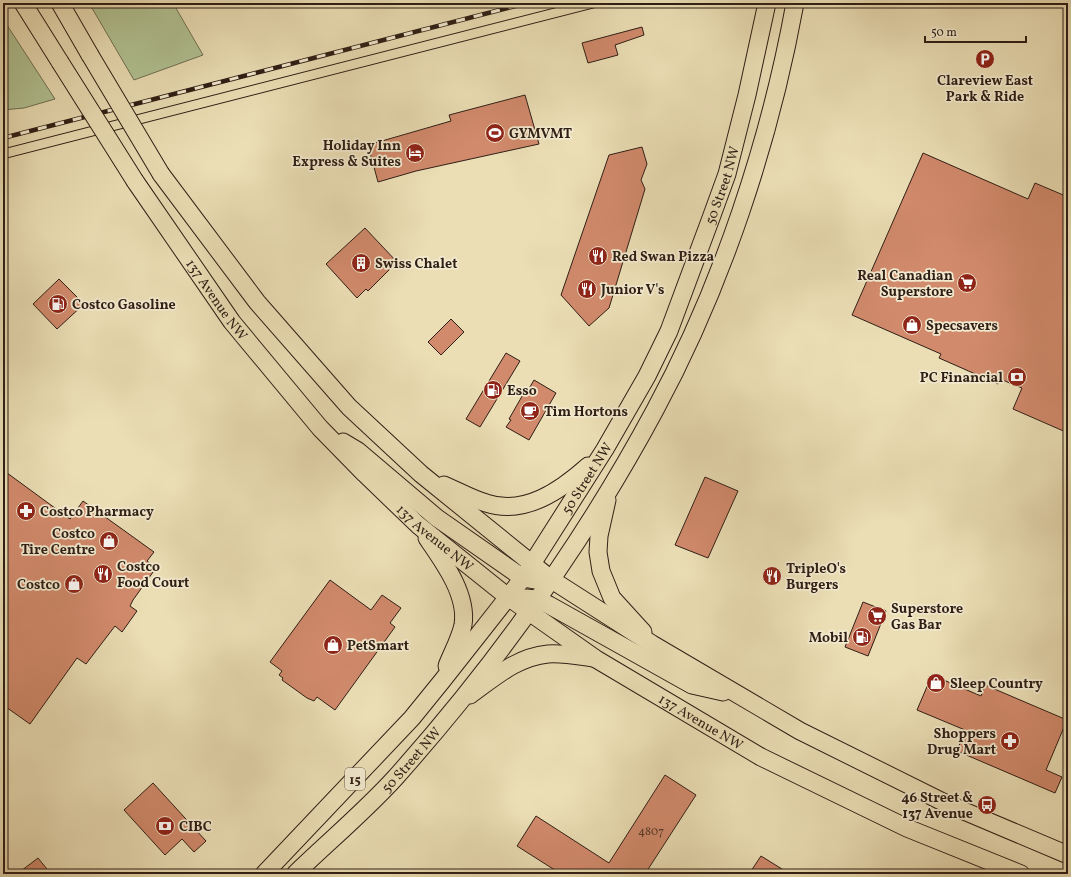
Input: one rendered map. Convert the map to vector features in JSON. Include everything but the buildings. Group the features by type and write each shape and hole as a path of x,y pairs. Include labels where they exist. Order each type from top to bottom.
{"main road":[{"name":"137 Avenue NW","path":"23,3 135,181 232,322 320,428 365,474 418,525 508,597"},
{"name":"137 Avenue NW","path":"60,3 161,174 257,302 349,407 528,571"},
{"name":"50 Street NW","path":"264,874 412,718 442,681 528,571 605,449 647,376 669,331 727,174 763,28 767,3"},
{"name":"50 Street NW","path":"295,874 393,780 456,706 552,580 610,487 656,408 702,312 728,245 750,180 772,107 793,11"},
{"path":"320,428 358,451 437,518 528,571 532,580 552,580 652,644 800,731 945,803 1068,855"},
{"path":"421,474 487,504 508,506 538,500 552,494 572,481 605,449"},
{"path":"610,487 599,536 598,552 601,571 612,598 631,617 652,644"},
{"path":"418,525 452,576 462,608 463,625 442,681"},
{"path":"508,597 532,605 692,685 738,695"},
{"name":"137 Avenue NW","path":"532,605 596,659 761,757 907,828 1021,874"},
{"path":"456,706 516,663 549,654 596,659"}],"green space":[{"path":"89,3 173,3 203,55 134,80"},
{"path":"3,19 55,99 24,108 3,110"}],"tram line":[{"path":"3,149 574,3"},
{"path":"3,159 613,3"}],"railway":[{"path":"3,138 527,3"}],"place":[{"name":"Clareview East Park & Ride","path":"985,59"},
{"name":"GYMVMT","path":"495,133"},
{"name":"Holiday Inn Express & Suites","path":"415,153"},
{"name":"Red Swan Pizza","path":"598,256"},
{"name":"Swiss Chalet","path":"361,263"},
{"name":"Real Canadian Superstore","path":"967,283"},
{"name":"Junior V's","path":"587,289"},
{"name":"Costco Gasoline","path":"58,304"},
{"name":"Specsavers","path":"912,325"},
{"name":"PC Financial","path":"1017,377"},
{"name":"Esso","path":"493,390"},
{"name":"Tim Hortons","path":"530,411"},
{"name":"Costco Pharmacy","path":"26,511"},
{"name":"Costco Tire Centre","path":"109,541"},
{"name":"Costco Food Court","path":"103,574"},
{"name":"TripleO's Burgers","path":"772,576"},
{"name":"Costco","path":"74,584"},
{"name":"Superstore Gas Bar","path":"877,616"},
{"name":"Mobil","path":"862,637"},
{"name":"PetSmart","path":"333,645"},
{"name":"Sleep Country","path":"936,683"},
{"name":"Shoppers Drug Mart","path":"1010,741"},
{"name":"46 Street & 137 Avenue","path":"987,805"},
{"name":"CIBC","path":"165,826"}]}
